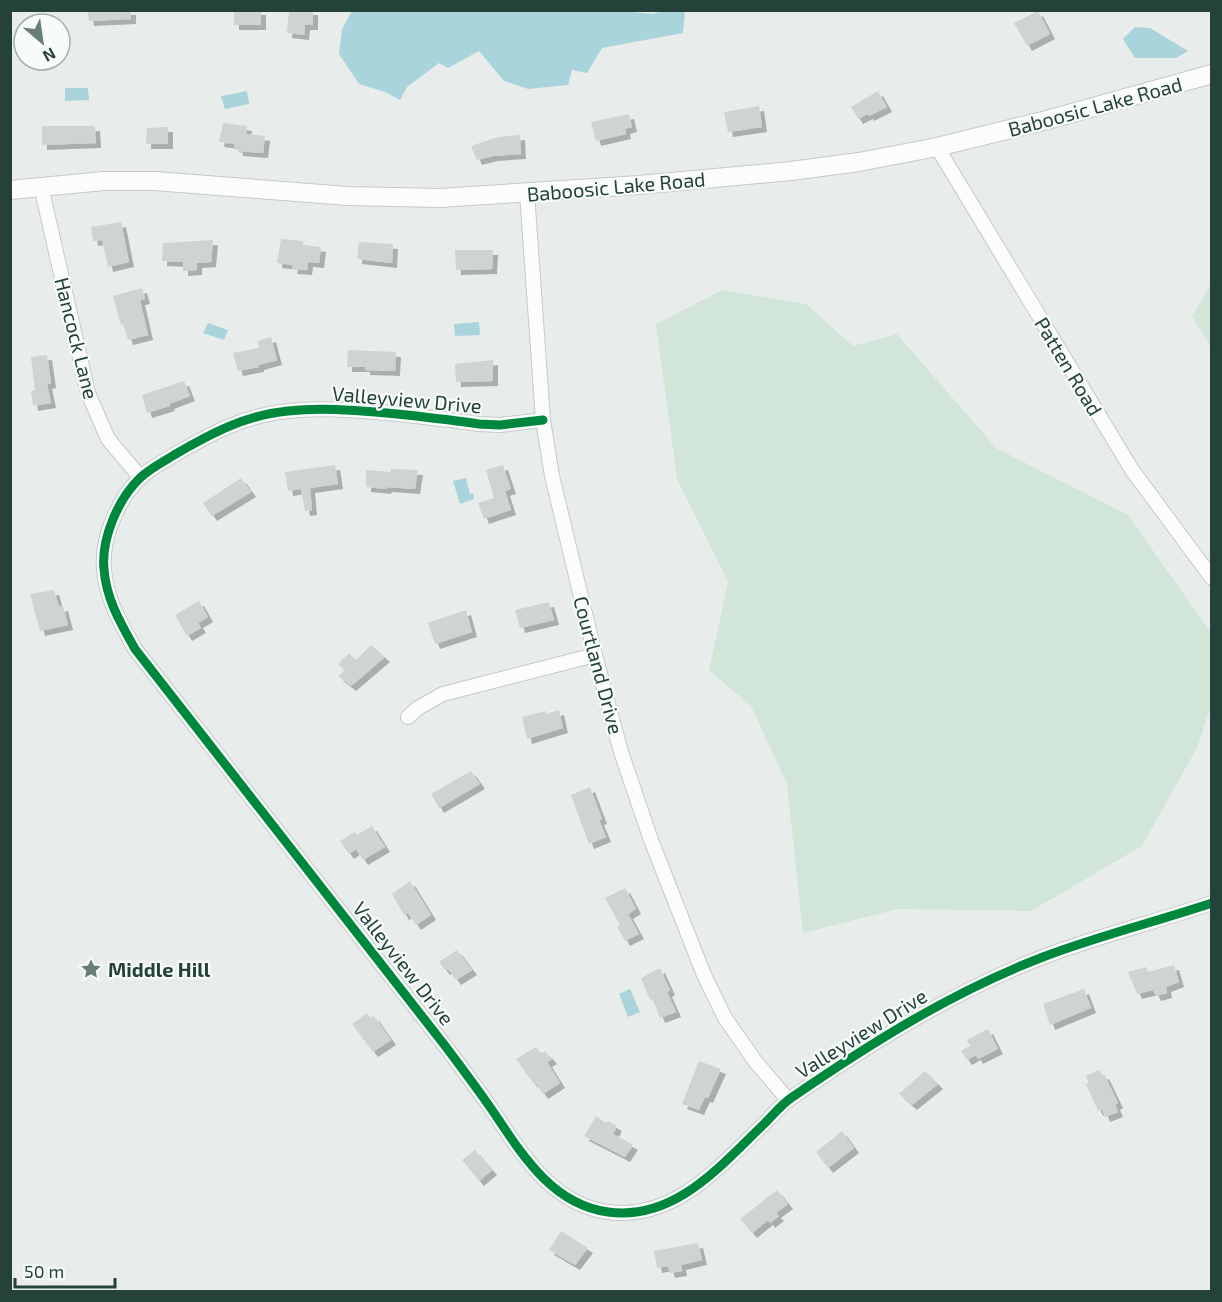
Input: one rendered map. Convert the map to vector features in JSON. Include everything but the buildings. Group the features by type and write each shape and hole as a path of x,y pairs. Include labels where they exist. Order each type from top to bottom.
{"street":[{"name":"Baboosic Lake Road","path":"10,190 104,181 135,181 348,196 440,198 639,185 791,171 859,162 937,147 1047,120 1212,74"},
{"name":"Patten Road","path":"937,147 1132,470 1212,578"},
{"name":"Hancock Lane","path":"41,186 88,393 108,439 140,477"},
{"name":"Courtland Drive","path":"527,193 543,420 552,476 595,655 635,796 704,975 725,1018 754,1061 788,1101"},
{"name":"Valleyview Drive","path":"543,420 500,425 338,408 289,411 249,418 231,424 198,441 140,477 124,499 113,523 105,548 104,567 106,586 117,617 135,649 447,1047 536,1172 562,1193 606,1212 654,1210 682,1196 719,1167 788,1101 914,1018 998,975 1087,941 1212,903"},
{"path":"408,717 418,708 443,694 595,655"}],"green space":[{"path":"1211,284 1211,346 1192,317"},
{"path":"722,290 806,304 853,346 897,334 996,448 1128,515 1211,633 1211,705 1198,746 1142,846 1031,911 898,909 803,933 787,784 751,706 709,670 728,582 677,479 656,324"}],"water":[{"path":"352,11 622,11 652,14 664,11 685,11 683,33 602,48 587,73 572,70 568,85 528,89 504,81 479,51 448,68 439,63 407,87 400,100 385,92 359,84 339,54 342,29"},
{"path":"1135,27 1150,28 1188,51 1176,58 1135,58 1123,39"},
{"path":"65,88 88,88 89,100 65,101"},
{"path":"247,91 249,104 225,109 221,96"},
{"path":"479,322 480,335 455,336 454,324"},
{"path":"208,323 228,330 224,340 203,333"},
{"path":"466,478 470,494 473,493 474,499 460,504 453,481"},
{"path":"630,989 640,1012 628,1017 619,994"}],"cycle path":[{"path":"543,420 500,425 479,424 397,414 315,409 272,413 243,421 187,447 140,478 125,497 113,520 105,545 104,569 111,601 135,649 446,1047 525,1157 553,1187 588,1207 608,1212 632,1213 654,1208 675,1199 713,1173 791,1098 882,1038 944,1002 1043,957 1212,903"}],"place":[{"name":"Middle Hill","path":"91,969"}]}
